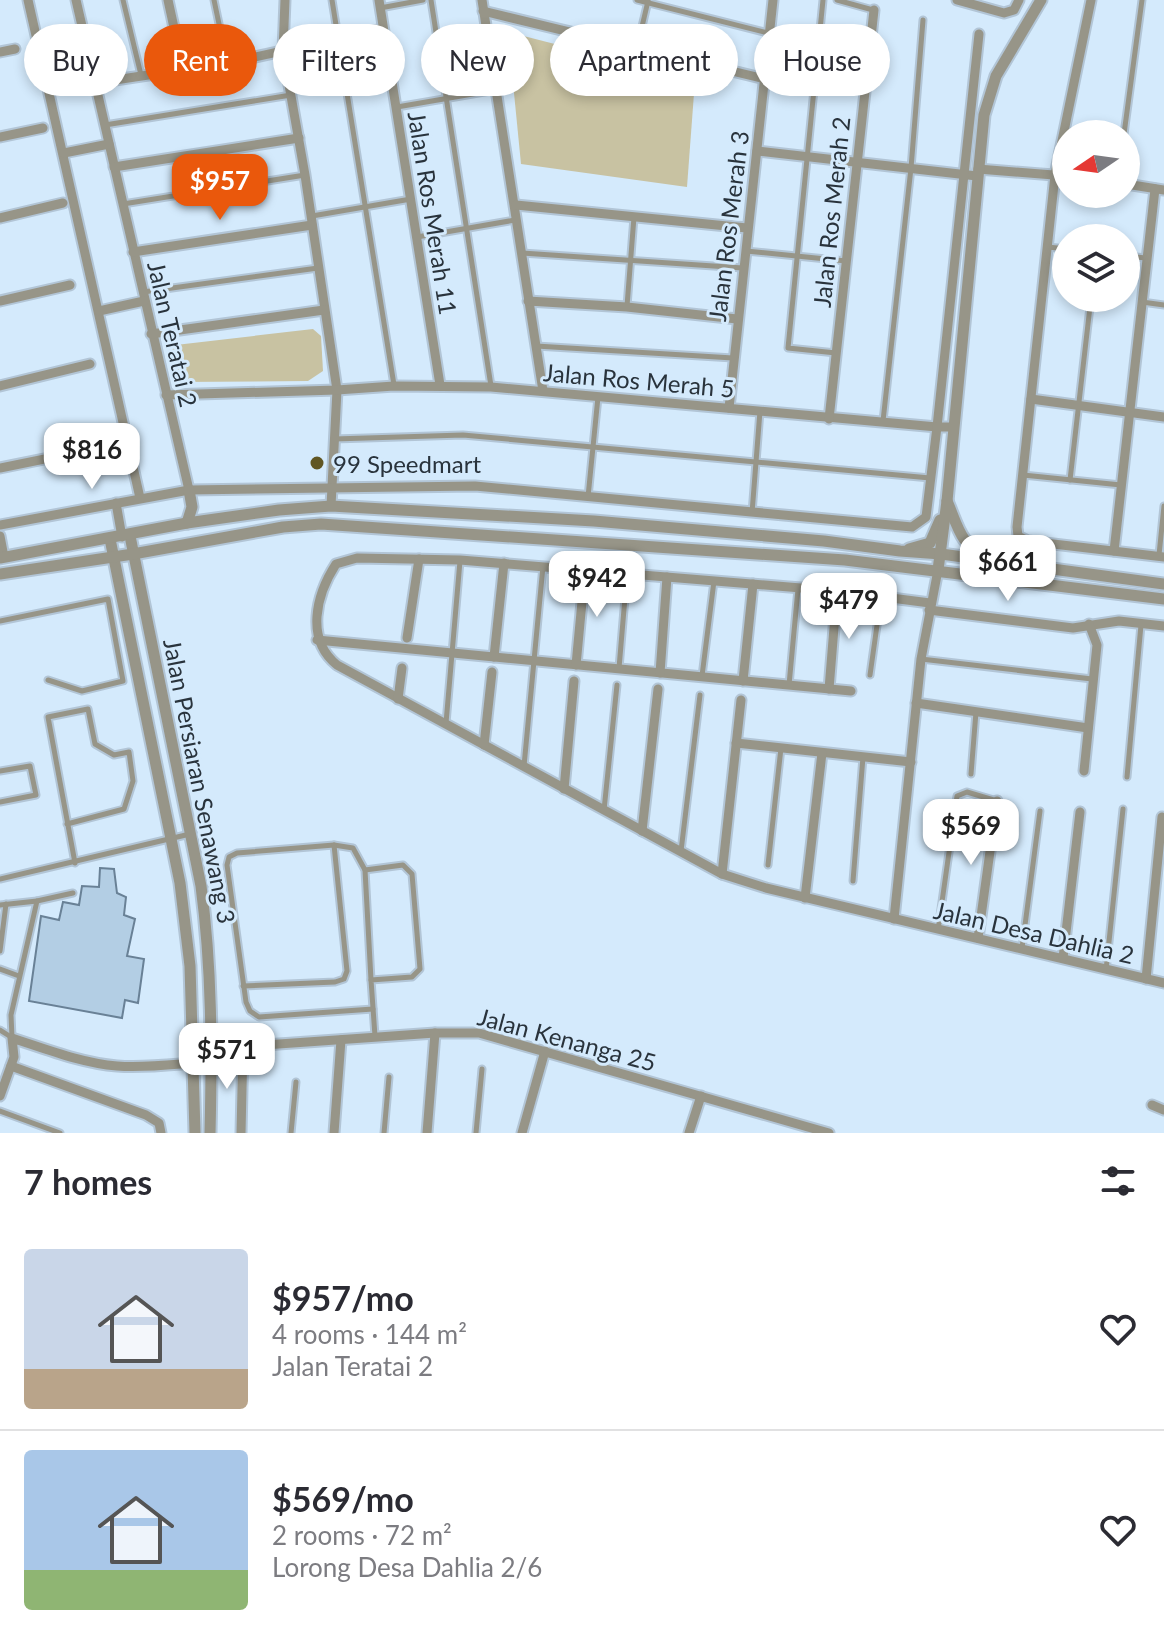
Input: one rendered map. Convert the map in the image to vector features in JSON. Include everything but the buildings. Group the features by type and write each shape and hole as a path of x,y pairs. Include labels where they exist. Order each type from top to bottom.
{"street":[{"path":"28,0 140,498"},
{"name":"Jalan Teratai 2","path":"76,0 81,24"},
{"path":"168,0 173,24"},
{"path":"284,24 285,0"},
{"name":"Jalan Ros Merah 3","path":"772,24 773,0"},
{"path":"960,0 1004,13 1014,10 1019,0"},
{"path":"894,919 921,659 941,554 988,95 1041,0"},
{"path":"1068,120 1091,0"},
{"name":"Jalan Ros Merah 11","path":"379,4 381,24"},
{"path":"483,6 550,24"},
{"name":"Jalan Ros Merah 2","path":"829,419 874,10"},
{"path":"0,525 189,490 475,486 912,527 926,517 979,34"},
{"path":"0,52 15,49"},
{"path":"128,77 144,75"},
{"name":"Jalan Teratai 2","path":"98,96 189,490"},
{"path":"291,96 337,390 331,506"},
{"name":"Jalan Ros Merah 11","path":"394,96 440,385"},
{"path":"497,96 543,391"},
{"name":"Jalan Ros Merah 3","path":"729,408 763,96"},
{"path":"0,137 43,128"},
{"path":"114,167 299,138"},
{"path":"64,153 109,144"},
{"path":"757,151 962,174 1052,175"},
{"path":"1114,551 1147,259 1159,190"},
{"path":"0,218 63,203"},
{"path":"516,205 747,228"},
{"path":"1052,206 1018,536 1028,541 1161,556"},
{"path":"133,252 312,220"},
{"path":"0,301 70,285"},
{"path":"99,311 143,296"},
{"path":"528,301 627,307 737,319"},
{"path":"151,334 324,310"},
{"path":"0,386 90,364"},
{"name":"Jalan Ros Merah 5","path":"166,395 394,386 491,387 829,419 953,427"},
{"path":"1031,399 1164,417"},
{"path":"0,468 128,442"},
{"path":"187,523 192,507 189,490"},
{"path":"900,551 930,543 947,501"},
{"path":"947,501 964,543 975,552 1015,564"},
{"path":"116,503 121,537"},
{"path":"0,536 2,557 187,523 331,506 594,521 824,541 1164,584"},
{"path":"0,574 283,527 321,524 829,559 1164,599"},
{"name":"Jalan Persiaran Senawang 3","path":"121,537 133,554 191,834 207,929 212,1048 210,1133"},
{"name":"Jalan Persiaran Senawang 3","path":"121,537 113,557 180,883 190,966 195,1133"},
{"path":"851,691 317,640 317,619 324,583 336,564 357,558 504,563 837,591 1073,628 1119,621 1164,626"},
{"path":"407,638 419,559"},
{"path":"494,657 504,563"},
{"path":"576,665 585,570"},
{"path":"660,673 667,577"},
{"path":"743,681 753,584"},
{"path":"829,689 837,591"},
{"path":"1084,771 1097,645 1089,624"},
{"name":"Jalan Desa Dahlia 2","path":"317,640 324,655 337,665 722,874 805,898 1164,983"},
{"path":"398,699 402,668"},
{"path":"484,745 492,672"},
{"path":"564,789 574,681"},
{"path":"642,831 658,689"},
{"path":"722,874 741,700"},
{"path":"916,703 1088,728"},
{"path":"736,743 911,762"},
{"path":"805,898 822,753"},
{"path":"978,938 997,801"},
{"path":"1063,958 1080,812"},
{"path":"1146,979 1162,817"},
{"path":"427,1133 435,1033"},
{"name":"Jalan Kenanga 25","path":"193,1050 435,1033 479,1033 829,1133"},
{"path":"0,1096 14,1057 12,1038 64,1056 115,1066 193,1063"},
{"path":"334,1133 341,1040"},
{"path":"241,1133 244,1046"},
{"path":"522,1133 545,1051"},
{"path":"11,1066 146,1115 159,1123 161,1133"},
{"path":"689,1133 701,1096"},
{"path":"1152,1105 1164,1110"}],"lane":[{"path":"123,0 141,75"},
{"path":"214,0 219,24"},
{"path":"332,0 336,24"},
{"path":"379,4 423,0"},
{"path":"431,0 491,387"},
{"path":"637,0 754,29"},
{"path":"823,0 788,348 836,353"},
{"path":"837,0 874,10"},
{"path":"1126,120 1142,0"},
{"path":"643,24 648,1"},
{"path":"883,422 911,168 923,20"},
{"path":"104,125 285,96"},
{"path":"348,96 394,386"},
{"path":"396,107 460,96"},
{"path":"122,205 305,175"},
{"path":"312,220 411,199"},
{"path":"627,307 634,217"},
{"path":"417,237 518,220"},
{"path":"1048,247 1052,247"},
{"path":"745,251 846,261"},
{"path":"522,253 743,268"},
{"path":"1140,258 1147,259"},
{"path":"143,296 318,268"},
{"path":"1142,302 1164,305"},
{"path":"1070,480 1089,312"},
{"path":"535,345 733,358"},
{"path":"588,498 598,397"},
{"path":"752,514 760,411"},
{"path":"333,439 463,435 930,479"},
{"path":"1023,475 1122,485"},
{"path":"1161,556 1164,506"},
{"path":"445,724 460,560"},
{"path":"524,767 543,566"},
{"path":"619,669 627,573"},
{"path":"702,677 714,581"},
{"path":"789,685 798,588"},
{"path":"870,675 881,596"},
{"path":"0,621 108,599 123,681 82,691 48,680"},
{"path":"1127,777 1142,624"},
{"path":"921,659 1093,679"},
{"path":"604,810 617,685"},
{"path":"681,852 700,695"},
{"path":"67,824 124,809 133,781 129,752 114,755 95,744 88,709 48,717 67,824 75,863"},
{"path":"971,774 976,711"},
{"path":"768,865 781,748"},
{"path":"853,881 863,757"},
{"path":"0,771 30,766 36,795 0,802"},
{"path":"938,930 957,796 967,792 997,801"},
{"path":"1106,970 1123,809"},
{"path":"1022,949 1040,811"},
{"path":"0,879 191,834"},
{"path":"243,986 344,979 347,971 334,845"},
{"path":"373,1009 259,1017 250,1011 243,986 227,865 229,857 237,853 334,845 353,848 365,870 375,1037"},
{"path":"365,870 403,865 412,874 420,969 412,977 371,980"},
{"path":"0,951 3,905 73,893"},
{"path":"12,1038 11,1015 37,901"},
{"path":"0,969 19,976"},
{"path":"0,1030 12,1038"},
{"path":"476,1133 482,1069"},
{"path":"384,1133 389,1077"},
{"path":"291,1133 296,1082"},
{"path":"0,1111 60,1133"}],"shaded area":[{"path":"534,39 550,43 550,96 694,96 687,187 521,164 514,96 534,96"},
{"path":"313,329 321,336 323,371 308,381 175,382 167,346"}],"place":[{"name":"99 Speedmart","path":"317,463"}]}
